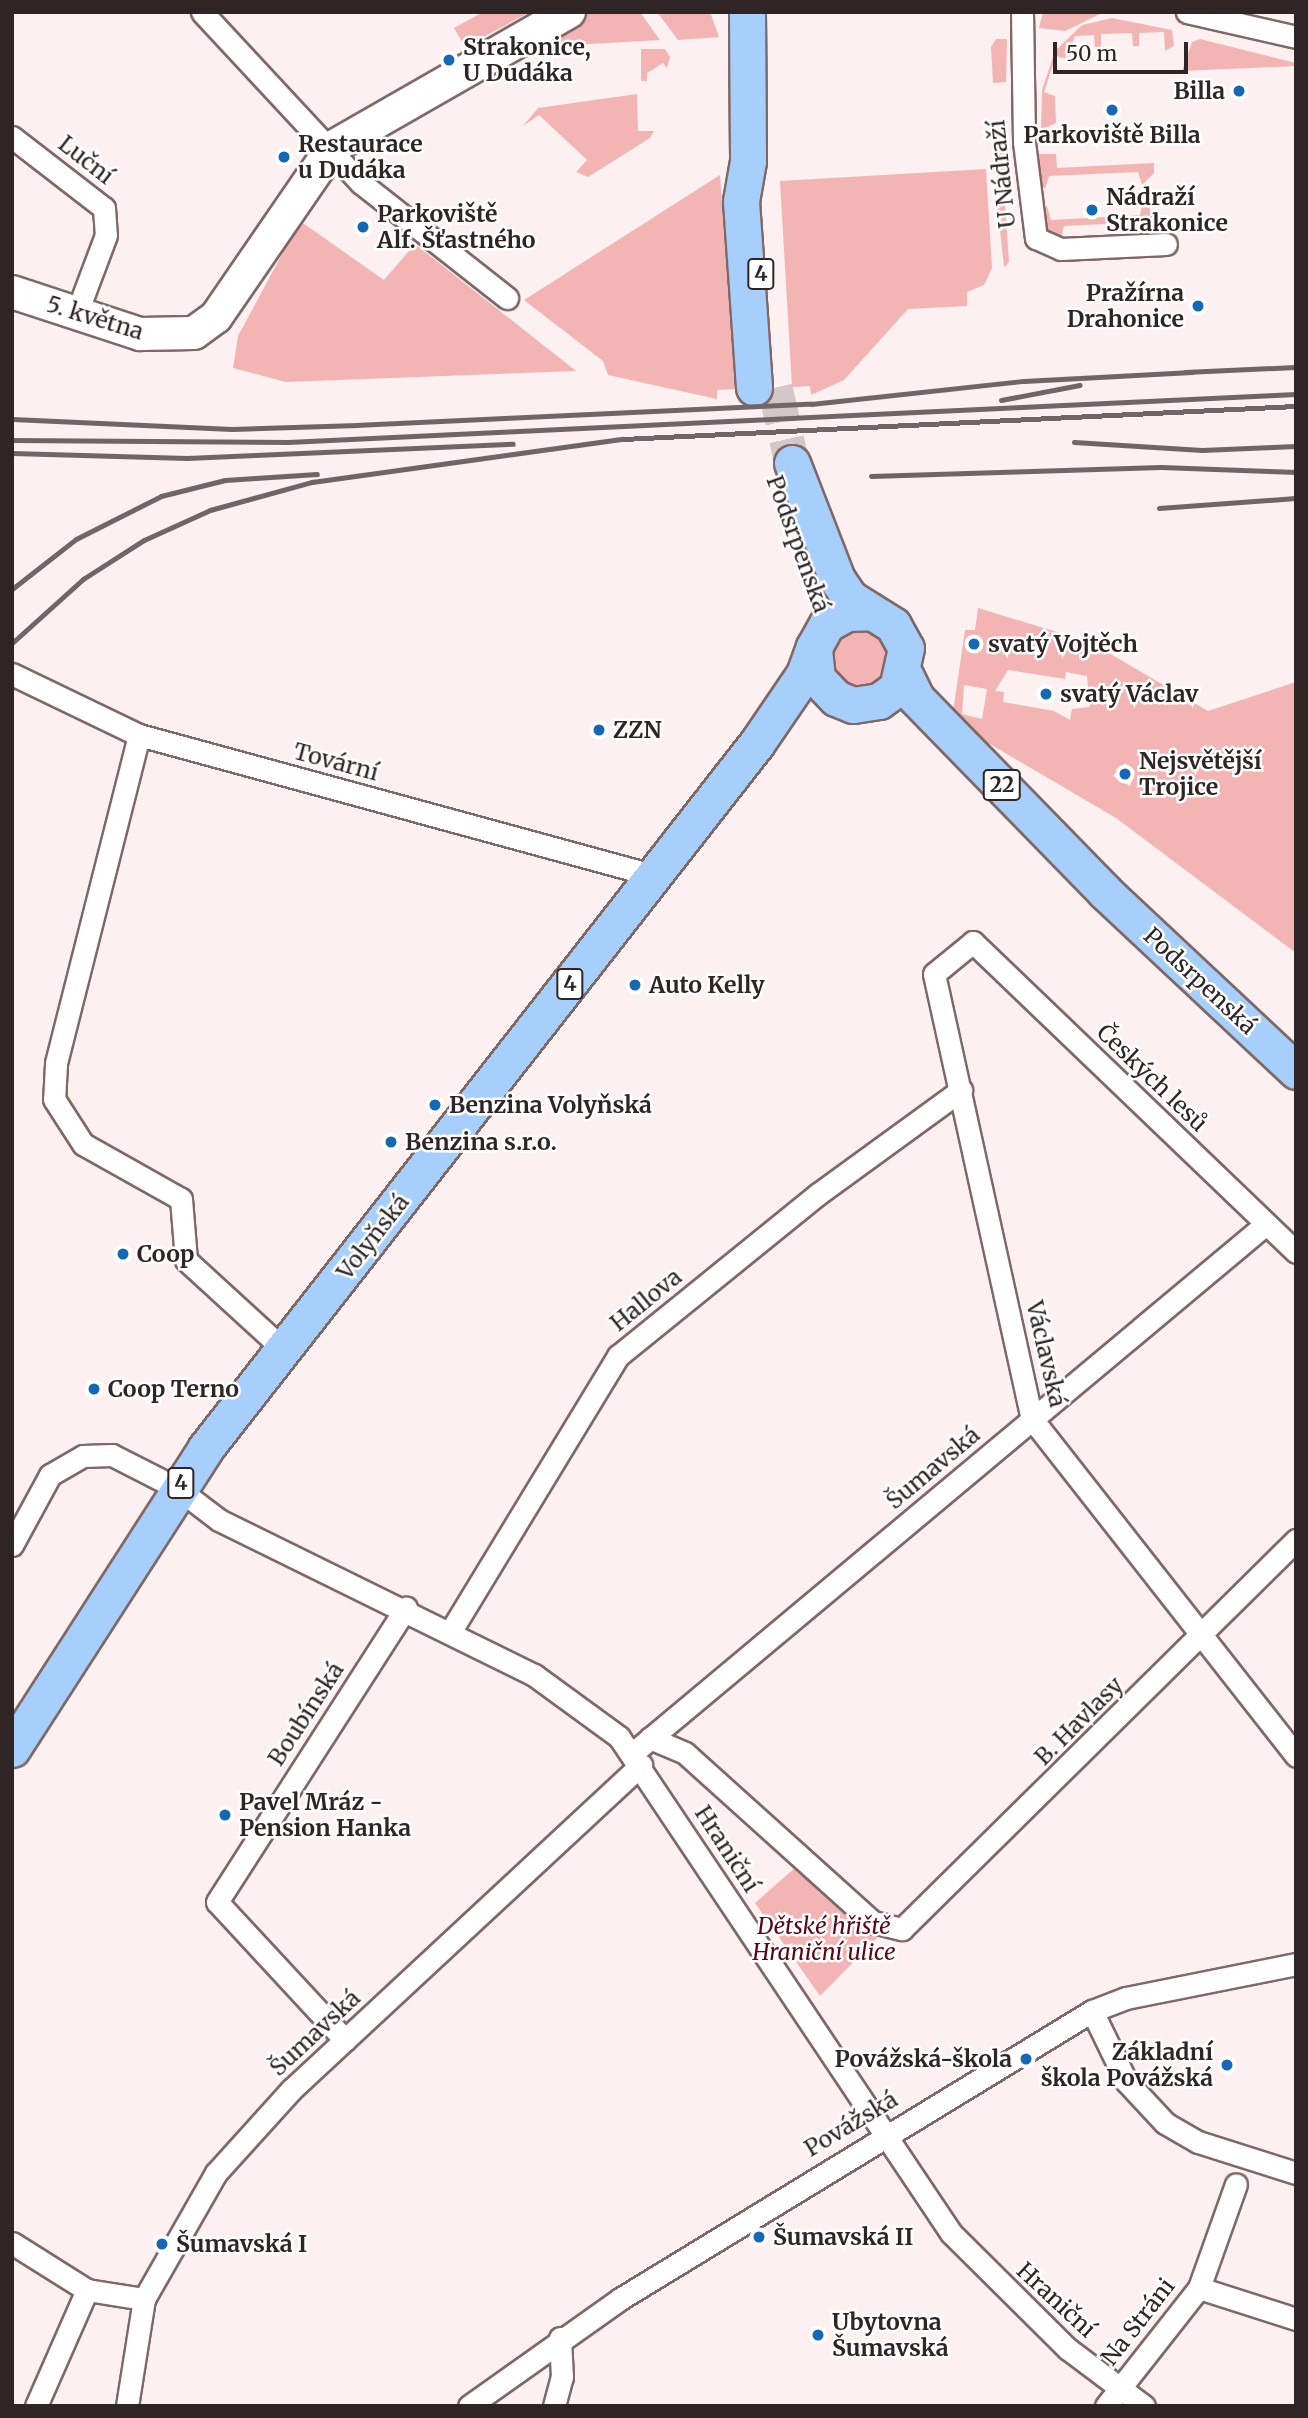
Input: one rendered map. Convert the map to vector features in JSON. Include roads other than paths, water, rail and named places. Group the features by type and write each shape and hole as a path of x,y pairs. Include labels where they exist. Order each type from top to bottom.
{"main road":[{"path":"333,147 569,12"},
{"name":"4","path":"747,12 748,161 742,250 764,388"},
{"name":"5. května","path":"12,292 140,334 181,337 216,317 333,147"},
{"name":"Podsrpenská","path":"836,698 817,678 820,635 781,464 837,579 870,612 902,635 905,674 916,698 1105,892 1296,1071"},
{"name":"Podsrpenská","path":"820,635 847,613 870,612"},
{"name":"Volyňská","path":"12,1749 177,1488 757,743 804,674 820,635"},
{"path":"879,701 905,674"},
{"name":"4","path":"836,698 853,705 879,701"},
{"name":"Volyňská","path":"757,743 803,699 836,698"},
{"name":"Podsrpenská","path":"879,701 1105,892"}],"street":[{"path":"202,12 333,147 360,183 507,298"},
{"name":"U Nádraží","path":"1022,12 1024,142 1036,238 1060,249 1166,244"},
{"path":"1187,12 1296,37"},
{"name":"Luční","path":"12,137 104,208 106,235 76,315"},
{"name":"Tovární","path":"12,674 139,735 656,876"},
{"path":"139,735 56,1064 54,1099 83,1144 181,1199 186,1260 283,1349"},
{"name":"Václavská","path":"972,942 934,974 1032,1419 1296,1756"},
{"name":"Českých lesů","path":"972,942 1296,1252"},
{"name":"Hallova","path":"452,1629 618,1356 818,1194 961,1090"},
{"name":"Šumavská","path":"127,2406 144,2299 216,2173 345,2040 637,1758 650,1738 1266,1224"},
{"name":"Hraniční","path":"12,1545 50,1475 83,1456 113,1455 177,1488 219,1520 452,1629 534,1675 637,1758 884,2137 951,2233 1112,2397 1144,2406"},
{"name":"B. Havlasy","path":"894,1930 910,1925 1296,1540"},
{"name":"Boubínská","path":"345,2040 217,1902 406,1608"},
{"name":"Hraniční","path":"650,1738 685,1753 873,1922 894,1930"},
{"name":"Povážská","path":"469,2406 560,2338 1092,2011 1126,1998 1296,1964"},
{"path":"1092,2011 1126,2081 1165,2123 1198,2142 1296,2173"},
{"name":"Na Stráni","path":"1112,2397 1199,2288 1236,2183"},
{"path":"12,2243 87,2290 144,2299"},
{"name":"Na Stráni","path":"1199,2288 1296,2319"},
{"path":"36,2406 87,2290"},
{"path":"554,2406 562,2377 560,2338"}],"tunnel":[{"path":"775,387 792,463"}],"railway":[{"path":"1185,372 1296,367"},
{"path":"12,419 232,429 358,425 811,404 1024,381 1192,372"},
{"path":"1001,400 1080,385"},
{"path":"12,440 288,442 1296,394"},
{"path":"12,643 83,579 144,540 210,510 312,482 623,439 1296,406"},
{"path":"1074,442 1202,450 1296,446"},
{"path":"12,453 187,458 513,444"},
{"path":"871,476 1161,467 1296,472"},
{"path":"12,589 76,539 161,496 225,480 317,474"},
{"path":"1159,508 1296,498"}],"place":[{"name":"Strakonice, U Dudáka","path":"449,60"},
{"name":"Billa","path":"1239,91"},
{"name":"Parkoviště Billa","path":"1112,110"},
{"name":"Restaurace u Dudáka","path":"284,157"},
{"name":"Nádraží Strakonice","path":"1092,210"},
{"name":"Parkoviště Alf. Šťastného","path":"363,227"},
{"name":"Pražírna Drahonice","path":"1198,306"},
{"name":"svatý Vojtěch","path":"974,644"},
{"name":"svatý Václav","path":"1046,694"},
{"name":"ZZN","path":"599,730"},
{"name":"Nejsvětější Trojice","path":"1125,774"},
{"name":"Auto Kelly","path":"635,985"},
{"name":"Benzina Volyňská","path":"435,1105"},
{"name":"Benzina s.r.o.","path":"391,1142"},
{"name":"Coop","path":"123,1254"},
{"name":"Coop Terno","path":"94,1389"},
{"name":"Pavel Mráz - Pension Hanka","path":"225,1815"},
{"name":"Povážská-škola","path":"1026,2059"},
{"name":"Základní škola Povážská","path":"1227,2065"},
{"name":"Šumavská II","path":"759,2237"},
{"name":"Šumavská I","path":"162,2244"},
{"name":"Ubytovna Šumavská","path":"818,2335"}],"park label":[{"name":"Dětské hřiště Hraniční ulice","path":"824,1939"}]}
